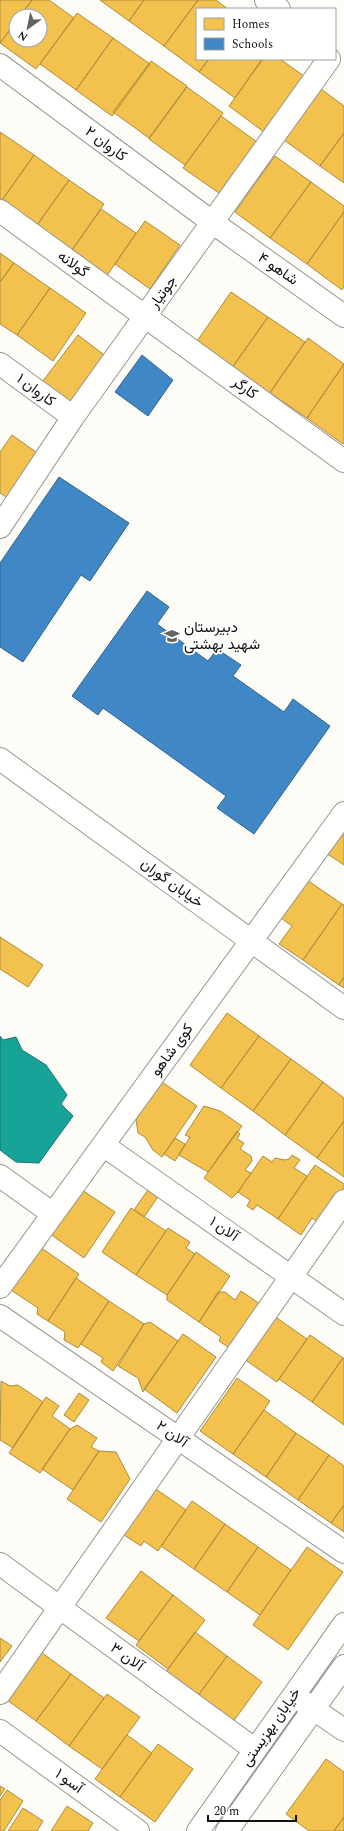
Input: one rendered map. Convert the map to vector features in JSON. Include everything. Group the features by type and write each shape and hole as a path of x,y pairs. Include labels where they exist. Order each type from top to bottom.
{"street":[{"path":"266,0 278,8"},
{"name":"جوتیار","path":"0,527 73,417 328,60"},
{"name":"کاروان ۲","path":"0,65 212,222"},
{"name":"گولانه","path":"0,211 145,316"},
{"name":"شاهو ۴","path":"212,222 344,316"},
{"name":"کارگر","path":"145,316 344,461"},
{"name":"کاروان ۱","path":"0,364 73,417"},
{"name":"خیابان گوران","path":"0,759 344,1008"},
{"name":"کوی شاهو","path":"0,1287 344,813"},
{"name":"آلان ۱","path":"103,1145 292,1276 344,1314"},
{"path":"0,1176 53,1214"},
{"path":"0,1693 344,1201"},
{"name":"آلان ۲","path":"0,1316 344,1552"},
{"name":"آلان ۳","path":"0,1564 254,1749"},
{"name":"خیابان بهزیستی","path":"198,1831 254,1749 344,1624"},
{"name":"خیابان بهزیستی","path":"227,1831 344,1666"},
{"path":"294,1695 344,1730"},
{"name":"آسو ۱","path":"0,1731 138,1831"}],"building: Homes":[{"path":"0,0 32,0 26,8 8,8 8,32 0,43"},
{"path":"32,0 49,0 74,18 36,69 0,43 8,32 8,48 48,48 48,8 26,8"},
{"path":"100,0 144,0 129,21"},
{"path":"144,0 198,0 164,46 129,21"},
{"path":"198,0 216,0 227,8 196,8 196,60 208,60 199,72 164,46"},
{"path":"77,13 113,38 76,90 40,64"},
{"path":"113,38 150,64 112,116 76,90"},
{"path":"208,60 261,60 235,98 199,72"},
{"path":"262,60 281,60 304,76 264,132 229,106"},
{"path":"151,61 187,86 149,138 113,112"},
{"path":"187,87 223,113 185,165 149,139"},
{"path":"321,89 344,106 344,133 320,166 284,140"},
{"path":"221,116 257,142 219,193 183,168"},
{"path":"0,132 34,155 0,203"},
{"path":"344,133 344,183 320,166"},
{"path":"34,155 69,180 35,228 0,203"},
{"path":"275,156 311,182 270,238 235,212"},
{"path":"69,180 104,204 70,253 35,228"},
{"path":"311,182 344,206 344,212 307,264 270,238"},
{"path":"101,209 136,233 106,277 70,253"},
{"path":"344,212 344,287 342,290 307,264"},
{"path":"145,221 180,245 150,289 115,264"},
{"path":"0,253 14,263 0,282"},
{"path":"14,263 50,288 17,335 0,324 0,282"},
{"path":"50,288 86,313 53,361 17,335"},
{"path":"231,292 268,317 229,372 193,347"},
{"path":"268,317 305,342 266,398 229,372"},
{"path":"78,335 107,357 69,408 39,386"},
{"path":"308,338 344,364 307,418 270,393"},
{"path":"344,364 344,443 343,444 307,418"},
{"path":"12,435 43,457 14,502 0,493 0,452"},
{"path":"344,827 344,865 326,853"},
{"path":"307,880 342,904 303,960 279,944 292,926 281,918"},
{"path":"342,904 344,905 344,977 339,985 303,960"},
{"path":"0,937 43,965 28,987 0,969"},
{"path":"344,977 344,988 339,985"},
{"path":"227,1013 259,1036 221,1088 190,1065"},
{"path":"259,1036 291,1059 253,1111 221,1088"},
{"path":"291,1059 323,1082 285,1135 253,1111"},
{"path":"162,1082 197,1106 162,1157 153,1150 145,1137 138,1133 136,1119"},
{"path":"323,1082 344,1098 344,1121 317,1158 285,1135"},
{"path":"204,1106 220,1111 242,1126 208,1172 179,1155 190,1137 185,1135"},
{"path":"344,1121 344,1177 317,1158"},
{"path":"237,1131 240,1134 237,1139 244,1143 240,1149 251,1156 252,1161 245,1170 251,1173 232,1198 204,1178"},
{"path":"175,1138 185,1144 175,1161 164,1154"},
{"path":"292,1155 300,1160 294,1168 307,1176 278,1219 257,1205 253,1210 247,1206 250,1200 238,1192 263,1156 272,1162 275,1158 285,1160 289,1159"},
{"path":"315,1165 344,1184 344,1189 321,1224 312,1218 301,1235 278,1219"},
{"path":"76,1186 115,1212 84,1258 46,1231"},
{"path":"150,1187 160,1194 144,1217 134,1210"},
{"path":"131,1208 166,1231 136,1275 102,1252"},
{"path":"168,1228 190,1242 186,1248 195,1254 167,1295 136,1275"},
{"path":"40,1247 79,1274 48,1321 37,1314 38,1308 11,1290"},
{"path":"196,1252 230,1276 199,1322 167,1300 167,1295"},
{"path":"76,1278 109,1301 78,1348 64,1340 65,1332 48,1321"},
{"path":"241,1291 260,1304 231,1349 219,1341 221,1337 199,1322 218,1292 225,1292 235,1300"},
{"path":"109,1301 144,1324 113,1371 101,1362 103,1358 81,1344"},
{"path":"274,1316 307,1339 277,1382 244,1359"},
{"path":"150,1322 178,1341 143,1392 138,1378 118,1366 144,1324"},
{"path":"183,1334 216,1357 177,1413 144,1389"},
{"path":"310,1335 343,1358 312,1402 279,1379"},
{"path":"343,1358 344,1359 344,1425 312,1402"},
{"path":"237,1378 270,1401 233,1454 200,1431"},
{"path":"1,1381 10,1386 18,1385 43,1402 13,1448 0,1440"},
{"path":"79,1393 89,1400 74,1422 64,1415"},
{"path":"46,1397 59,1406 52,1416 70,1429 40,1473 9,1453"},
{"path":"264,1410 296,1433 266,1477 233,1454"},
{"path":"77,1425 97,1438 91,1447 99,1451 73,1490 42,1469 70,1429"},
{"path":"296,1433 329,1455 298,1500 266,1477"},
{"path":"99,1451 116,1452 130,1479 101,1522 67,1499"},
{"path":"329,1455 344,1466 344,1505 331,1523 298,1500"},
{"path":"153,1487 186,1510 158,1551 144,1541 141,1546 121,1533"},
{"path":"192,1501 225,1524 194,1569 161,1546"},
{"path":"344,1505 344,1532 331,1523"},
{"path":"225,1524 258,1547 227,1592 194,1569"},
{"path":"258,1547 291,1570 260,1615 227,1592"},
{"path":"307,1547 343,1572 288,1650 253,1625"},
{"path":"141,1571 173,1595 139,1641 106,1618"},
{"path":"173,1595 205,1620 168,1669 136,1645"},
{"path":"195,1632 227,1656 195,1700 163,1676"},
{"path":"0,1638 12,1646 0,1662"},
{"path":"38,1650 71,1674 36,1721 3,1697"},
{"path":"227,1656 262,1682 230,1726 195,1700"},
{"path":"71,1674 104,1698 69,1746 36,1721"},
{"path":"107,1694 140,1717 102,1769 69,1746"},
{"path":"127,1735 152,1753 120,1797 95,1779"},
{"path":"158,1744 193,1769 155,1822 120,1797"},
{"path":"326,1759 344,1772 344,1817 334,1831 309,1831 286,1814"},
{"path":"0,1786 5,1789 0,1796"},
{"path":"7,1790 23,1801 4,1831 0,1831 0,1800"},
{"path":"67,1806 93,1823 88,1831 51,1831"},
{"path":"23,1808 43,1821 37,1831 8,1831"},
{"path":"344,1817 344,1831 334,1831"}],"building: Schools":[{"path":"142,355 173,380 148,416 115,392"},
{"path":"59,477 129,523 90,581 81,575 23,662 0,647 0,563"},
{"path":"147,591 169,607 157,624 208,661 217,649 241,665 233,676 284,712 293,699 330,726 254,834 217,808 226,796 103,708 98,715 72,696"}],"building: Public":[{"path":"0,1036 3,1040 16,1037 22,1050 46,1065 67,1095 61,1104 73,1116 39,1163 16,1162 0,1150"}],"place":[{"name":"دبیرستان شهید بهشتی","path":"172,636"}]}
